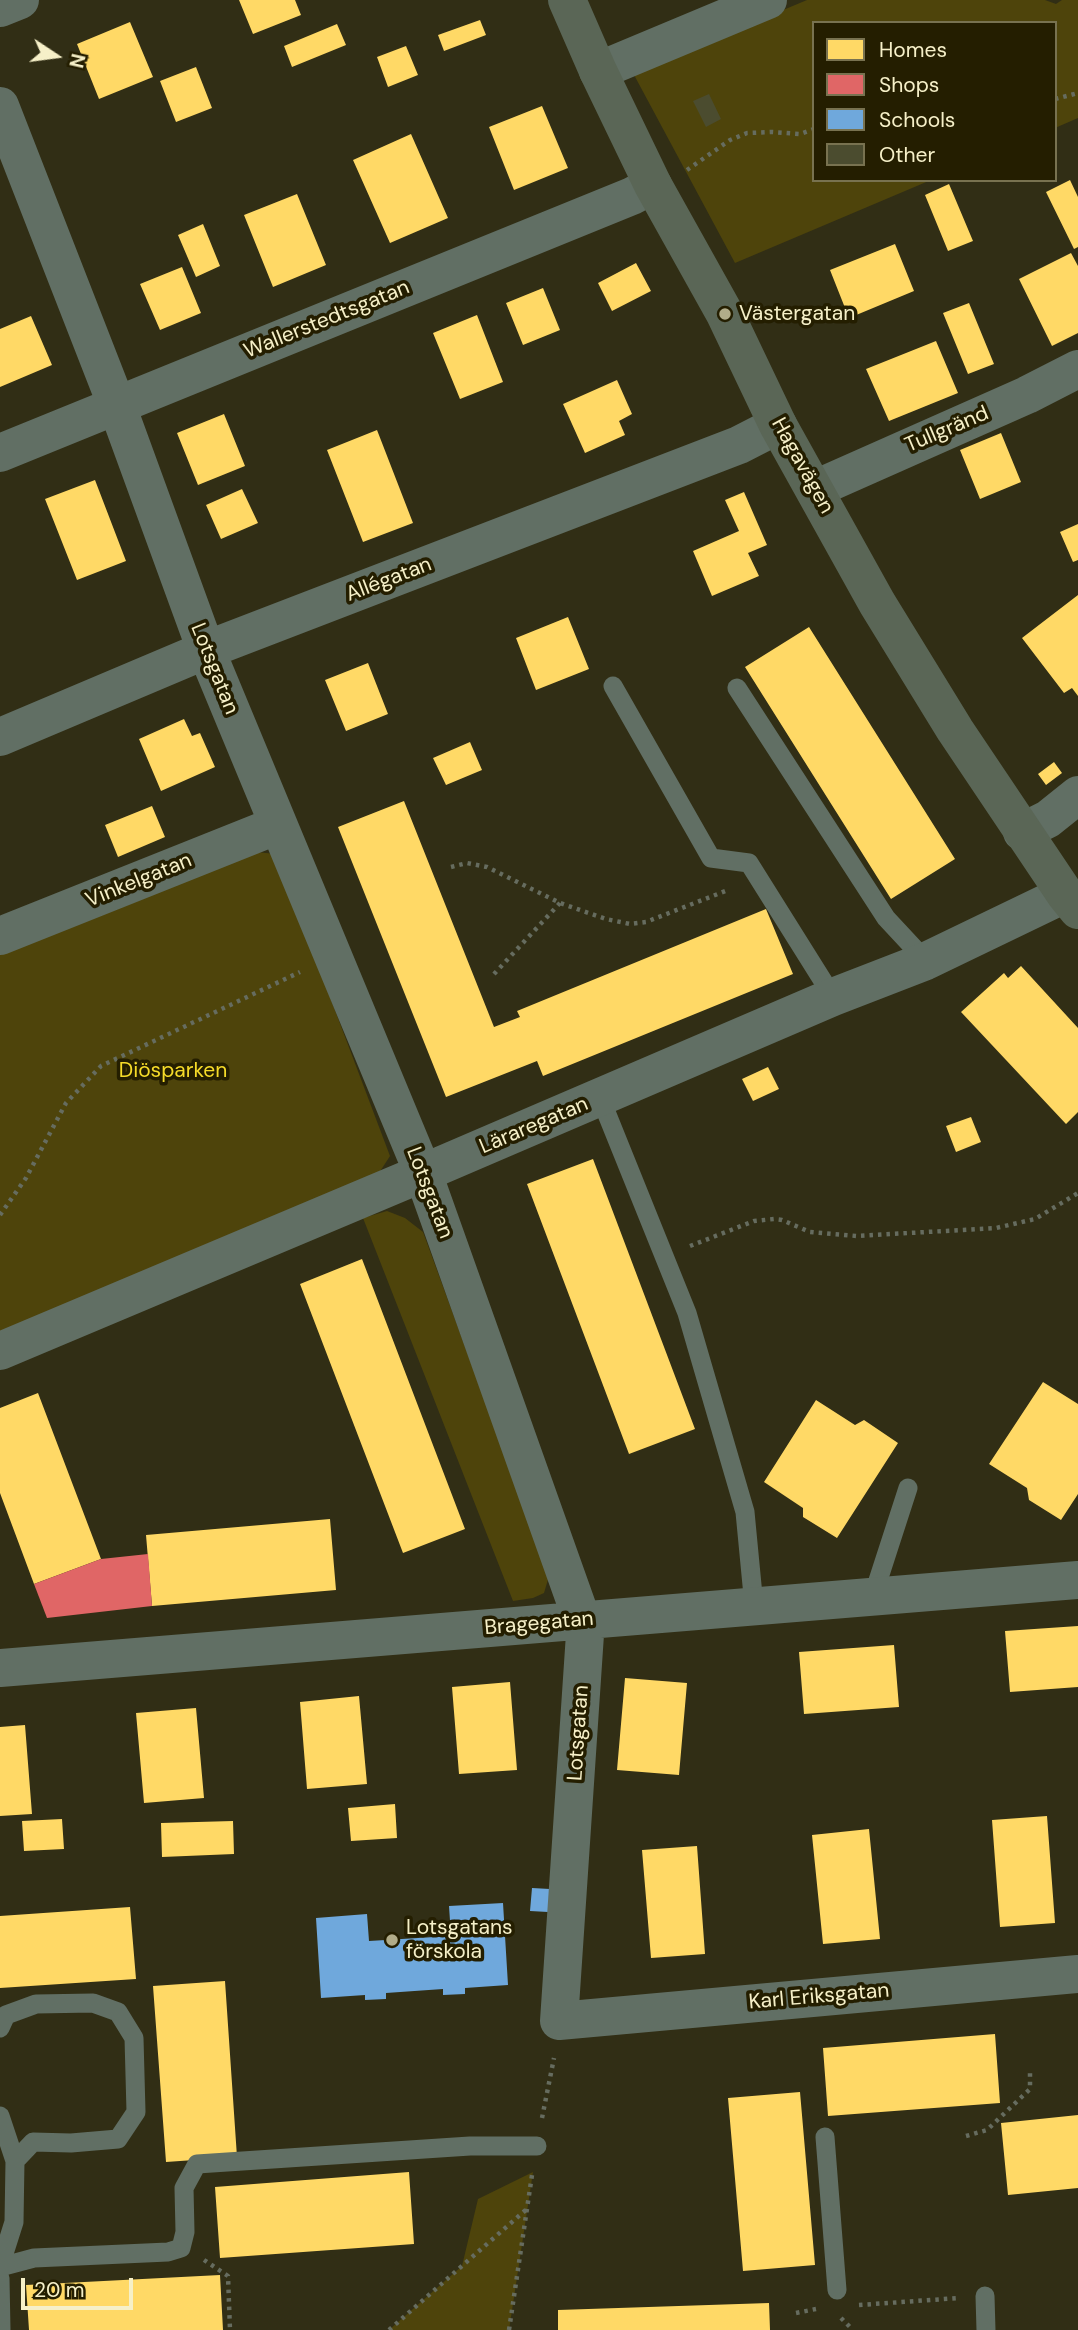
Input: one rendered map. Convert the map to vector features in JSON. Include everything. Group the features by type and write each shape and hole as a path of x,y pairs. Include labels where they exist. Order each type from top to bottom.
{"street":[{"path":"0,8 20,0"},
{"name":"Hagavägen","path":"567,0 598,71 666,181 778,425 877,603 955,730 1071,902"},
{"path":"598,71 768,0"},
{"name":"Lotsgatan","path":"0,106 117,406 205,650 424,1173 582,1620 585,1634 559,2021"},
{"name":"Wallerstedtsgatan","path":"0,453 666,181"},
{"name":"Tullgränd","path":"815,489 1027,395 1078,369"},
{"name":"Allégatan","path":"0,737 205,650 739,445 778,425"},
{"path":"1022,832 1048,818 1078,795"},
{"name":"Vinkelgatan","path":"0,936 278,825"},
{"name":"Läraregatan","path":"0,1351 424,1173 833,996 1071,902"},
{"name":"Bragegatan","path":"3,1659 582,1620 1078,1580"},
{"name":"Karl Eriksgatan","path":"559,2021 1078,1974"}],"lane":[{"path":"613,686 711,858 748,863 833,996"},
{"path":"737,688 886,918 926,961"},
{"path":"600,1097 687,1313 744,1512 754,1606"},
{"path":"873,1597 908,1488"},
{"path":"0,2028 6,2015 36,2004 93,2003 118,2012 134,2038 135,2112 118,2139 71,2143 33,2142 15,2161"},
{"path":"0,2116 15,2161 14,2222 0,2266"},
{"path":"825,2137 837,2290"},
{"path":"0,2266 34,2258 168,2252 181,2248 186,2232 184,2188 197,2164 470,2146 537,2146"},
{"path":"0,2278 1,2330"},
{"path":"985,2296 986,2330"}],"path":[{"path":"1057,98 1078,93"},
{"path":"666,181 730,140 747,133 800,134 812,130"},
{"path":"451,867 467,863 487,867 560,903 630,924 646,922 758,878"},
{"path":"494,974 560,903"},
{"path":"0,1215 26,1178 66,1103 100,1066 332,957"},
{"path":"663,1256 754,1221 774,1219 819,1234 857,1236 996,1228 1035,1219 1078,1193"},
{"path":"509,2330 559,2021"},
{"path":"967,2136 987,2130 1030,2089 1030,2072"},
{"path":"389,2330 528,2208"},
{"path":"181,2248 228,2276 230,2330"},
{"path":"856,2305 985,2296"},
{"path":"796,2312 819,2309"}],"green space":[{"path":"807,0 1045,0 1056,4 1062,0 1078,0 1078,118 1057,127 1057,21 812,21 812,182 926,182 735,263 633,73"},
{"name":"Diösparken","path":"256,852 276,854 390,1156 379,1173 0,1334 0,950"},
{"path":"387,1211 405,1218 423,1232 549,1576 544,1593 533,1598 513,1601 363,1218"},
{"path":"533,2172 509,2330 389,2330 462,2266 478,2199"}],"building: Homes":[{"path":"239,0 295,0 301,15 253,34"},
{"path":"480,20 486,35 444,51 438,35"},
{"path":"130,22 153,77 99,99 77,44"},
{"path":"337,24 346,45 292,67 284,46"},
{"path":"406,46 418,75 388,87 377,57"},
{"path":"196,67 212,108 176,122 160,81"},
{"path":"542,106 568,168 514,190 489,127"},
{"path":"411,134 448,218 390,243 353,160"},
{"path":"1070,180 1078,197 1078,247 1074,249 1046,192"},
{"path":"949,184 973,241 948,251 925,195"},
{"path":"297,194 326,265 273,287 244,215"},
{"path":"203,224 220,266 196,277 178,235"},
{"path":"895,244 914,291 849,318 830,270"},
{"path":"1071,253 1078,266 1078,333 1052,346 1019,279"},
{"path":"636,263 651,291 612,311 598,283"},
{"path":"182,267 201,313 160,330 140,284"},
{"path":"543,288 560,330 523,345 506,303"},
{"path":"969,303 994,364 968,374 943,313"},
{"path":"477,315 503,382 460,399 433,333"},
{"path":"31,316 52,365 0,387 0,329"},
{"path":"936,341 958,393 889,421 866,369"},
{"path":"617,380 632,414 619,421 625,435 585,453 563,404"},
{"path":"224,414 245,466 198,485 177,433"},
{"path":"377,430 413,523 363,542 327,450"},
{"path":"1001,433 1021,482 980,499 960,450"},
{"path":"95,480 126,561 77,580 45,499"},
{"path":"242,489 258,523 221,539 206,505"},
{"path":"744,492 767,545 748,553 759,576 712,596 693,551 739,531 725,500"},
{"path":"1078,524 1078,560 1073,562 1060,532"},
{"path":"1078,595 1078,696 1072,688 1064,693 1022,638"},
{"path":"568,617 589,669 536,690 516,638"},
{"path":"809,627 955,859 891,899 745,667"},
{"path":"368,663 388,714 346,731 325,680"},
{"path":"184,719 192,736 200,733 215,767 161,791 139,739"},
{"path":"470,742 482,770 446,785 433,758"},
{"path":"1054,762 1062,773 1046,785 1038,774"},
{"path":"404,801 494,1027 520,1017 517,1011 766,909 793,974 543,1076 537,1061 446,1097 338,827"},
{"path":"152,806 165,837 118,857 105,825"},
{"path":"1021,966 1078,1028 1078,1112 1066,1124 961,1012 1004,973 1008,978"},
{"path":"768,1067 779,1089 753,1101 742,1079"},
{"path":"971,1117 981,1142 956,1152 946,1126"},
{"path":"593,1159 695,1429 629,1454 527,1184"},
{"path":"362,1259 465,1529 403,1553 300,1284"},
{"path":"1043,1382 1078,1404 1078,1494 1061,1520 1029,1500 1027,1488 989,1464"},
{"path":"38,1393 101,1559 34,1584 0,1493 0,1408"},
{"path":"816,1400 855,1425 864,1420 898,1443 837,1538 803,1517 803,1508 764,1482"},
{"path":"330,1519 336,1590 152,1606 146,1535"},
{"path":"1078,1626 1078,1687 1010,1692 1005,1631"},
{"path":"894,1645 899,1707 804,1714 799,1652"},
{"path":"625,1678 687,1683 679,1775 617,1770"},
{"path":"510,1682 517,1770 459,1774 452,1687"},
{"path":"359,1696 367,1784 307,1789 300,1702"},
{"path":"196,1708 204,1798 144,1803 136,1713"},
{"path":"25,1725 32,1814 0,1816 0,1727"},
{"path":"395,1804 397,1838 351,1841 348,1808"},
{"path":"1047,1816 1055,1923 1000,1927 992,1820"},
{"path":"62,1819 64,1849 24,1851 22,1821"},
{"path":"233,1821 234,1854 162,1857 161,1823"},
{"path":"869,1829 880,1939 823,1944 812,1835"},
{"path":"697,1846 705,1954 651,1958 642,1850"},
{"path":"130,1907 136,1979 0,1988 0,1916"},
{"path":"225,1981 237,2157 166,2162 153,1986"},
{"path":"995,2034 1000,2103 828,2116 823,2048"},
{"path":"800,2092 815,2265 743,2271 728,2098"},
{"path":"1078,2115 1078,2188 1008,2195 1001,2123"},
{"path":"409,2172 414,2244 220,2258 215,2187"},
{"path":"220,2275 223,2330 29,2330 26,2285"},
{"path":"769,2303 770,2330 558,2330 558,2310"}],"building: Shops":[{"path":"148,1554 152,1606 47,1618 34,1584 101,1559"}],"building: Schools":[{"path":"532,1888 550,1889 548,1912 530,1911"},
{"path":"503,1903 508,1985 465,1988 465,1994 443,1995 443,1989 386,1993 386,1999 365,2000 365,1995 321,1998 316,1918 367,1914 369,1941 451,1936 449,1906"}],"building: Other":[{"path":"709,94 721,119 706,127 693,101"}],"place":[{"name":"Västergatan","path":"725,314"},
{"name":"Lotsgatans förskola","path":"392,1940"}]}
